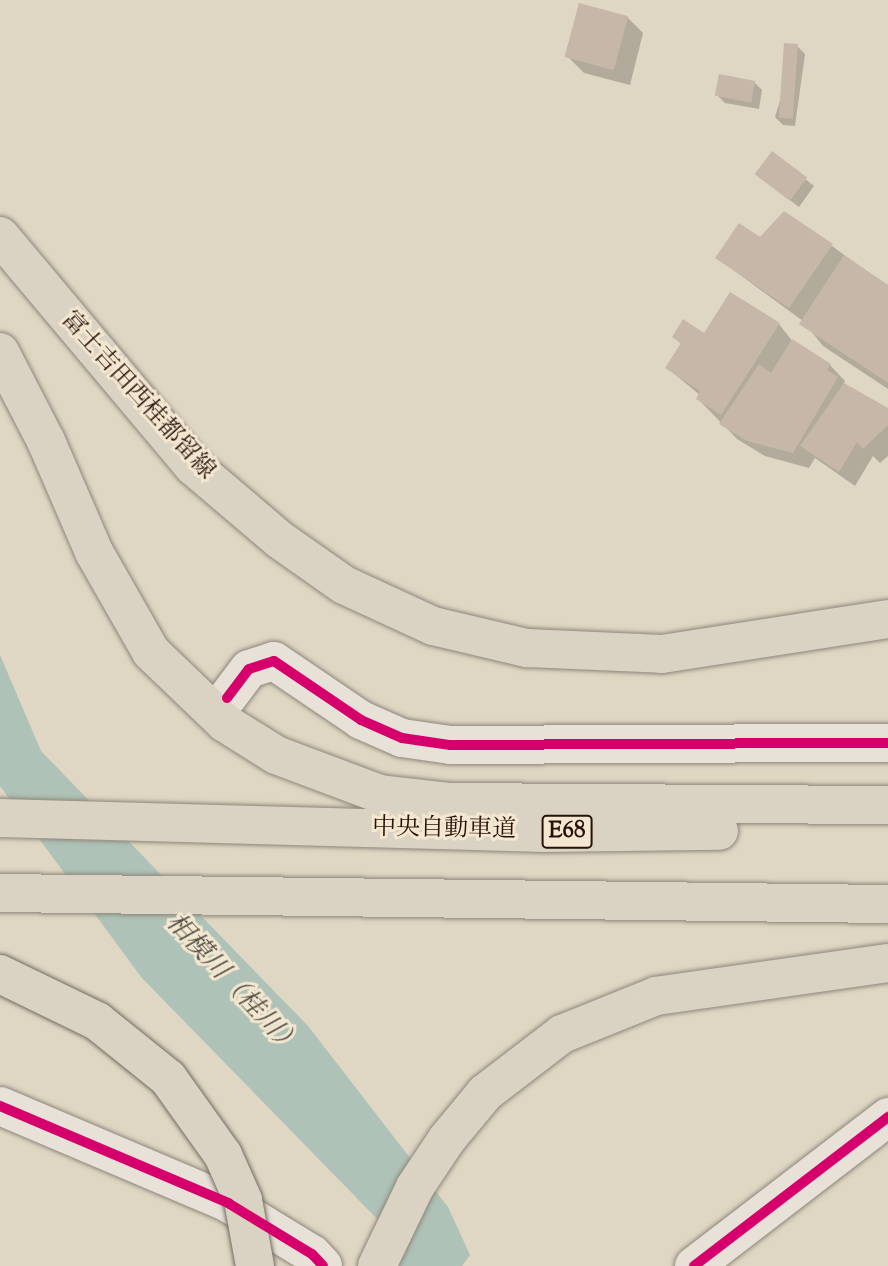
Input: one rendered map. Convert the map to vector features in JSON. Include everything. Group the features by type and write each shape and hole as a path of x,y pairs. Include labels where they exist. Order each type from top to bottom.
{"main road":[{"name":"富士吉田西桂都留線","path":"0,236 193,466 281,540 344,585 433,626 527,648 662,654 888,619"},
{"path":"0,352 41,430 94,552 151,652 225,723 276,755 380,794 449,802 888,805"},
{"name":"中央自動車道","path":"0,818 544,833 888,829"},
{"path":"11,894 888,904"},
{"path":"377,1266 415,1187 447,1139 485,1093 522,1060 601,1015 656,996 888,963"},
{"path":"0,974 97,1021 168,1078 223,1156 243,1200 255,1266"}],"street":[{"path":"227,698 249,669 274,661 361,720 402,738 450,745 888,743"},
{"path":"0,1106 228,1203 312,1254 323,1266"},
{"path":"694,1266 888,1117"}],"water":[{"name":"相模川（桂川）","path":"0,655 41,751 308,1026 448,1207 470,1255 462,1266 375,1266 384,1226 142,978 0,786"}],"building":[{"path":"579,3 628,16 614,70 565,57"},
{"path":"784,43 798,44 793,119 779,118"},
{"path":"719,74 755,81 751,103 715,96"},
{"path":"772,151 807,177 790,201 755,174"},
{"path":"784,211 833,244 789,308 715,258 739,223 760,237"},
{"path":"844,255 888,285 888,383 799,324"},
{"path":"730,292 780,323 721,415 696,399 700,391 665,368 681,343 672,337 683,319 704,333"},
{"path":"792,339 831,364 827,370 838,377 793,453 747,441 719,424 759,364 771,373"},
{"path":"844,383 888,408 888,425 863,449 857,442 839,472 800,446"}],"cycle path":[{"path":"227,698 249,669 274,661 361,720 402,738 450,745 888,743"},
{"path":"0,1106 228,1203 312,1254 323,1266"},
{"path":"694,1266 888,1117"}]}
